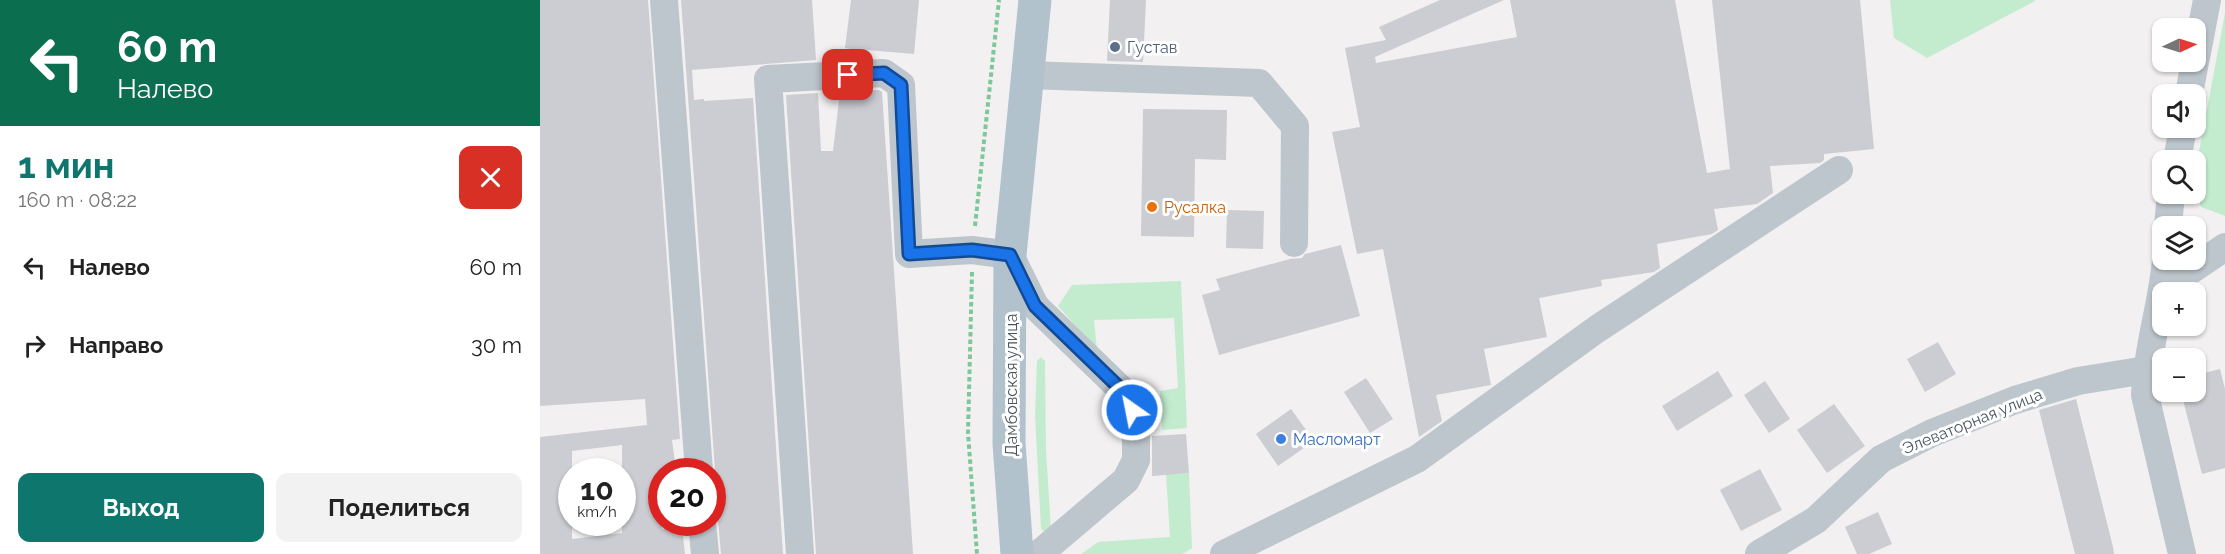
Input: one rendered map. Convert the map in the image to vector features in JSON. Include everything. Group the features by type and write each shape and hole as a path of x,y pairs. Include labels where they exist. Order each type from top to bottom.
{"main road":[{"name":"Дамбовская улица","path":"1017,554 1010,443 1010,255 1035,0"}],"street":[{"path":"664,0 698,458"},
{"path":"2204,18 2207,0"},
{"path":"800,554 768,79 884,73 901,85 909,254 972,250 1010,255 1035,306 1129,397 1136,422 1136,460 1126,480 1039,554"},
{"path":"1027,75 1259,83 1295,126 1294,243"},
{"path":"1224,554 1417,459 1597,329 1839,170"},
{"path":"2173,282 2225,247"},
{"path":"2153,336 2146,370 2145,395 2182,554"},
{"name":"Элеваторная улица","path":"1758,554 1816,520 1881,459 1932,433 2036,393 2078,381 2146,370"},
{"path":"703,536 705,554"}],"green space":[{"path":"1890,0 2035,1 1927,58 1894,38"},
{"path":"2225,13 2225,216 2201,207 2200,204 2206,204 2206,150 2199,150 2202,138 2206,138 2206,115"},
{"path":"1181,281 1187,428 1162,430 1160,391 1178,388 1174,318 1094,320 1097,350 1058,306 1072,285"},
{"path":"1041,357 1045,361 1046,450 1051,529 1046,533 1041,529 1035,415 1037,361"},
{"path":"1189,473 1192,548 1183,554 1081,554 1098,542 1170,537 1166,474"}],"building":[{"path":"540,0 648,0 680,439 672,440 674,458 648,458 648,536 683,536 685,554 540,554 540,437 647,425 645,399 540,406"},
{"path":"681,0 812,0 816,60 692,70 694,100 753,98 783,554 721,554 719,536 726,536 726,458 714,458"},
{"path":"851,0 919,0 914,54 867,50 867,52 845,48"},
{"path":"1110,0 1146,0 1143,62 1107,61"},
{"path":"1440,0 1504,0 1375,57 1376,63 1517,37 1510,0 1675,0 1707,173 1730,169 1712,0 1860,0 1874,149 1824,154 1824,160 1820,163 1770,166 1773,193 1757,204 1714,209 1718,230 1712,234 1657,244 1660,268 1654,272 1601,280 1602,286 1539,298 1547,337 1484,349 1491,385 1436,395 1442,421 1419,437 1383,249 1357,254 1332,132 1360,127 1345,48 1386,40 1379,27"},
{"path":"879,90 882,92 913,554 816,554 786,95 818,93 821,151 833,151 840,92"},
{"path":"1143,109 1227,110 1226,160 1195,159 1194,237 1141,236"},
{"path":"1227,210 1264,211 1263,249 1226,248"},
{"path":"1341,245 1360,316 1219,355 1202,295 1220,290 1216,279 1290,259 1302,258 1305,254"},
{"path":"1938,342 1956,374 1925,392 1907,359"},
{"path":"2220,369 2225,389 2225,468 2202,474 2184,402 2206,402 2206,372"},
{"path":"1718,371 1733,396 1677,431 1662,406"},
{"path":"1366,378 1393,419 1370,433 1344,392"},
{"path":"1765,381 1790,419 1769,433 1744,395"},
{"path":"2076,399 2114,554 2075,554 2039,410"},
{"path":"1834,404 1865,446 1827,473 1797,430"},
{"path":"1291,409 1314,441 1278,466 1256,434"},
{"path":"1186,434 1189,473 1152,476 1152,436"},
{"path":"1760,469 1782,510 1741,531 1720,490"},
{"path":"1878,512 1892,544 1869,554 1857,554 1845,527"}],"place":[{"name":"Густав","path":"1115,47"},
{"name":"Русалка","path":"1152,207"},
{"name":"Масломарт","path":"1281,439"}],"route":[{"path":"848,75 884,73 901,85 909,254 972,250 1010,255 1035,306 1129,397 1132,410"}]}
